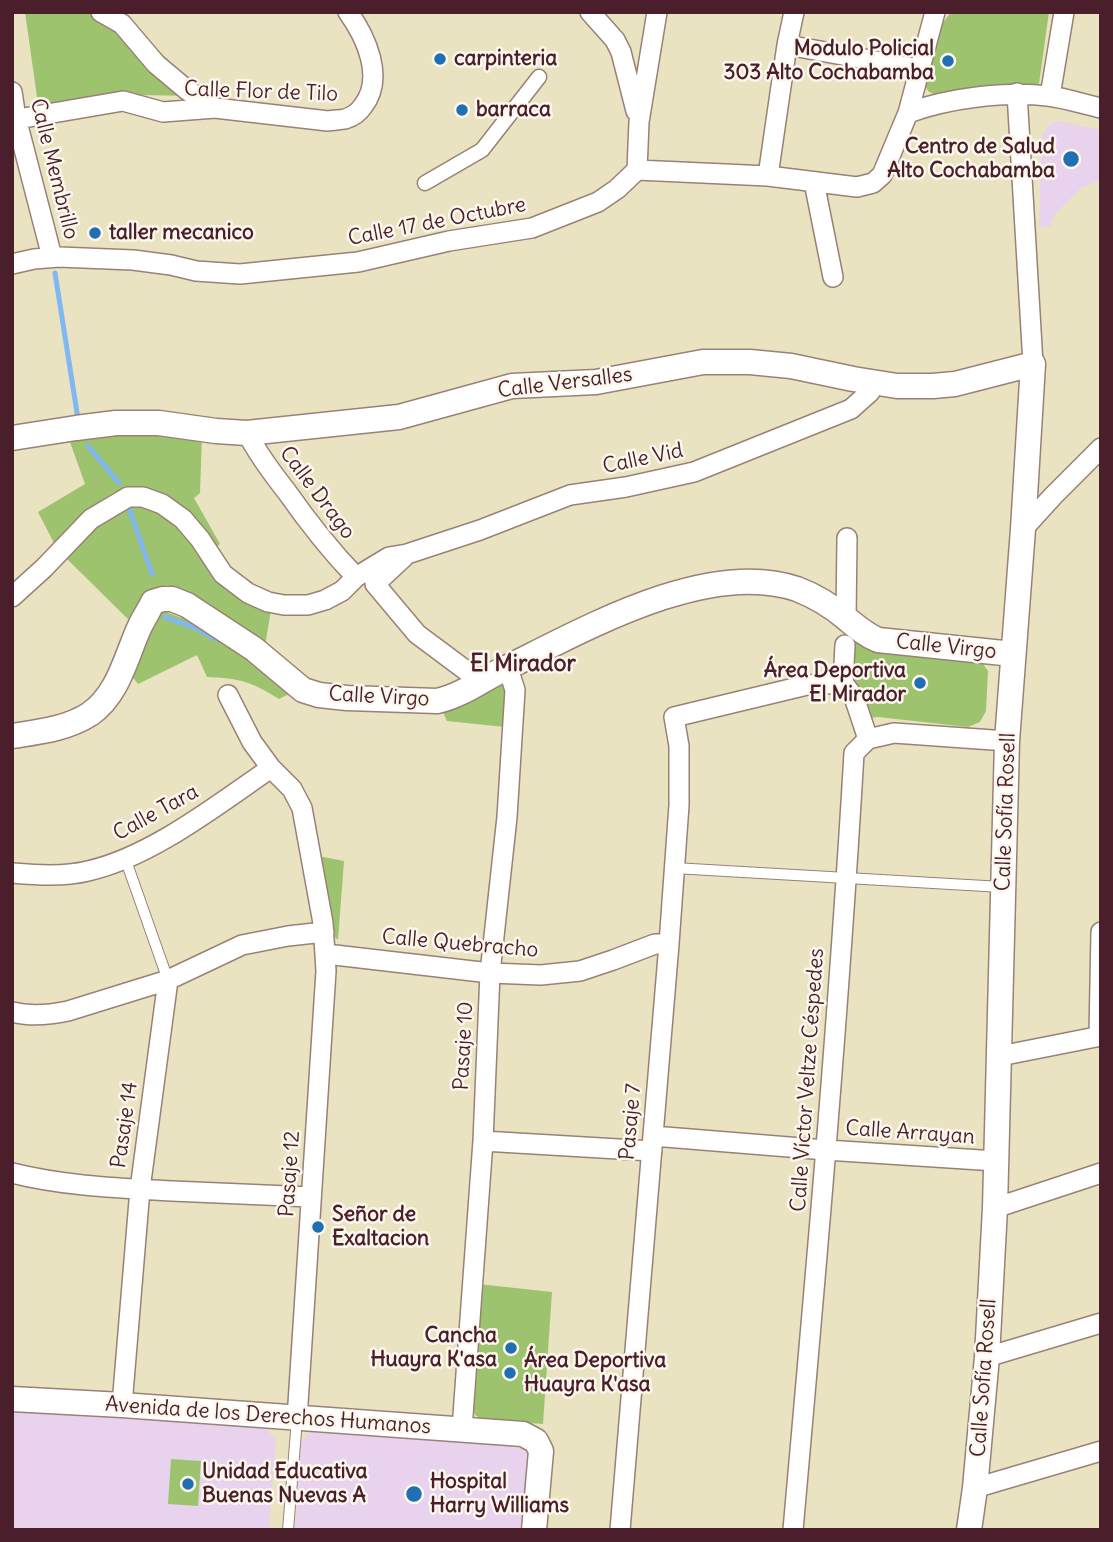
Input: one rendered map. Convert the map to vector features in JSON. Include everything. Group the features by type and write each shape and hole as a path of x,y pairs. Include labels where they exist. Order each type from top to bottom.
{"street":[{"path":"101,12 122,24 156,64 187,90 215,108"},
{"name":"Calle Flor de Tilo","path":"14,119 122,101 163,111 215,108 328,121 347,119 359,111 369,99 373,85 372,63 358,27 348,12"},
{"path":"590,12 615,40 621,52 639,122"},
{"path":"657,12 639,122 637,170 768,176 857,187 873,183 882,176 908,113 934,12"},
{"path":"768,176 794,12"},
{"path":"1050,96 1064,12"},
{"path":"787,45 920,69"},
{"path":"425,183 482,150 539,77"},
{"name":"Calle Membrillo","path":"12,92 14,119 52,257"},
{"path":"908,113 962,99 1017,93 1050,96 1101,108"},
{"name":"Calle Sofía Rosell","path":"969,1530 987,1357 995,1208 1007,741 1033,364 1017,93"},
{"name":"Calle 17 de Octubre","path":"12,264 52,257 133,260 196,271 240,274 358,262 449,241 532,228 597,202 617,189 637,170"},
{"path":"814,182 833,277"},
{"name":"Calle Versalles","path":"12,438 116,424 159,423 247,433 399,417 512,386 596,382 703,362 750,362 791,366 897,386 944,385 1033,364"},
{"name":"Calle Vid","path":"12,597 91,519 128,497 144,497 162,504 183,519 223,573 248,593 268,602 308,605 326,600 342,591 356,577 389,557 407,554 480,530 570,495 626,488 694,472 851,409 870,392 874,381"},
{"name":"Calle Drago","path":"247,433 257,452 311,525 356,577"},
{"path":"1023,529 1101,448"},
{"path":"846,618 847,538"},
{"name":"Calle Vid","path":"407,554 375,584 417,634 480,681"},
{"name":"Calle Virgo","path":"12,736 65,725 91,713 104,702 123,670 140,625 153,602 163,599 172,599 187,605 254,649 303,690 347,698 437,701 452,698 480,681 628,609 687,591 736,582 769,582 798,590 817,598 864,634 878,640 1013,654"},
{"path":"845,645 843,683 854,697 868,739 894,733 1007,741"},
{"name":"Pasaje 10","path":"462,1429 482,1141 490,973 507,817 515,690 508,668"},
{"name":"Pasaje 7","path":"621,1530 674,868 680,770 674,717 807,685 843,683"},
{"path":"12,1012 23,1015 51,1015 168,981 242,945 265,939 324,932 302,808 292,789 271,768 252,742 228,695"},
{"name":"Calle Víctor Veltze Céspedes","path":"793,1530 826,1150 854,753 868,739"},
{"name":"Calle Tara","path":"12,873 43,876 87,871 125,858 155,844 206,813 271,768"},
{"name":"Pasaje 12","path":"297,1419 326,971 324,932"},
{"path":"999,1056 1100,1035 1101,932"},
{"name":"Calle Quebracho","path":"326,954 490,973 541,975 580,971 655,944 669,944"},
{"name":"Pasaje 14","path":"121,1405 140,1189 168,981"},
{"name":"Calle Arrayan","path":"482,1141 652,1143 826,1150 996,1161"},
{"path":"12,1173 40,1180 140,1189 311,1197"},
{"path":"995,1208 1101,1173"},
{"path":"987,1357 1101,1322"},
{"name":"Avenida de los Derechos Humanos","path":"12,1399 523,1434 536,1441 541,1451 534,1530"},
{"path":"975,1488 1101,1451"}],"lane":[{"name":"Pasaje 14","path":"125,858 168,981"},
{"path":"674,868 1003,887"},
{"path":"288,1530 297,1419"}],"shaded area":[{"name":"Centro de Salud Alto Cochabamba","path":"1058,121 1101,130 1101,180 1081,188 1056,213 1049,227 1039,227 1042,137 1049,125"},
{"path":"12,1407 265,1428 276,1439 269,1530 12,1530"},
{"name":"Hospital Harry Williams","path":"314,1430 520,1444 534,1458 527,1530 295,1530 301,1440"}],"green space":[{"path":"25,12 113,12 132,24 180,72 194,96 114,96 46,106 40,103 37,97"},
{"path":"951,12 1049,12 1039,84 1035,87 940,95 929,91 925,81 939,28"},
{"path":"103,430 202,435 200,493 194,498 220,544 212,550 135,489 113,493 88,509 56,547 38,512 85,484 70,442 90,438"},
{"path":"134,503 162,512 271,610 265,646 180,590 167,585 154,589 134,625 64,556 87,532"},
{"path":"160,610 204,626 295,691 279,699 245,682 207,677 197,655 138,684 131,675"},
{"name":"Área Deportiva El Mirador","path":"850,637 981,661 988,671 986,711 980,722 968,727 870,718 848,669"},
{"path":"504,683 507,685 505,727 447,721 442,710"},
{"path":"313,855 344,861 338,940 333,935"},
{"name":"Área Deportiva Huayra K'asa","path":"478,1284 552,1292 543,1424 483,1420 475,1415 472,1404"},
{"path":"171,1459 201,1461 198,1506 168,1504"}],"waterway":[{"path":"55,273 78,419"},
{"path":"88,446 119,483"},
{"path":"129,508 152,574"},
{"path":"165,617 198,629 215,639"}],"place":[{"name":"carpinteria","path":"440,59"},
{"name":"Modulo Policial 303 Alto Cochabamba","path":"948,61"},
{"name":"barraca","path":"462,110"},
{"name":"Centro de Salud Alto Cochabamba","path":"1071,159"},
{"name":"taller mecanico","path":"95,233"},
{"name":"Área Deportiva El Mirador","path":"920,683"},
{"name":"Señor de Exaltacion","path":"318,1227"},
{"name":"Cancha Huayra K'asa","path":"511,1348"},
{"name":"Área Deportiva Huayra K'asa","path":"510,1373"},
{"name":"Unidad Educativa Buenas Nuevas A","path":"188,1484"},
{"name":"Hospital Harry Williams","path":"414,1494"}],"district":[{"name":"El Mirador","path":"523,664"}]}
